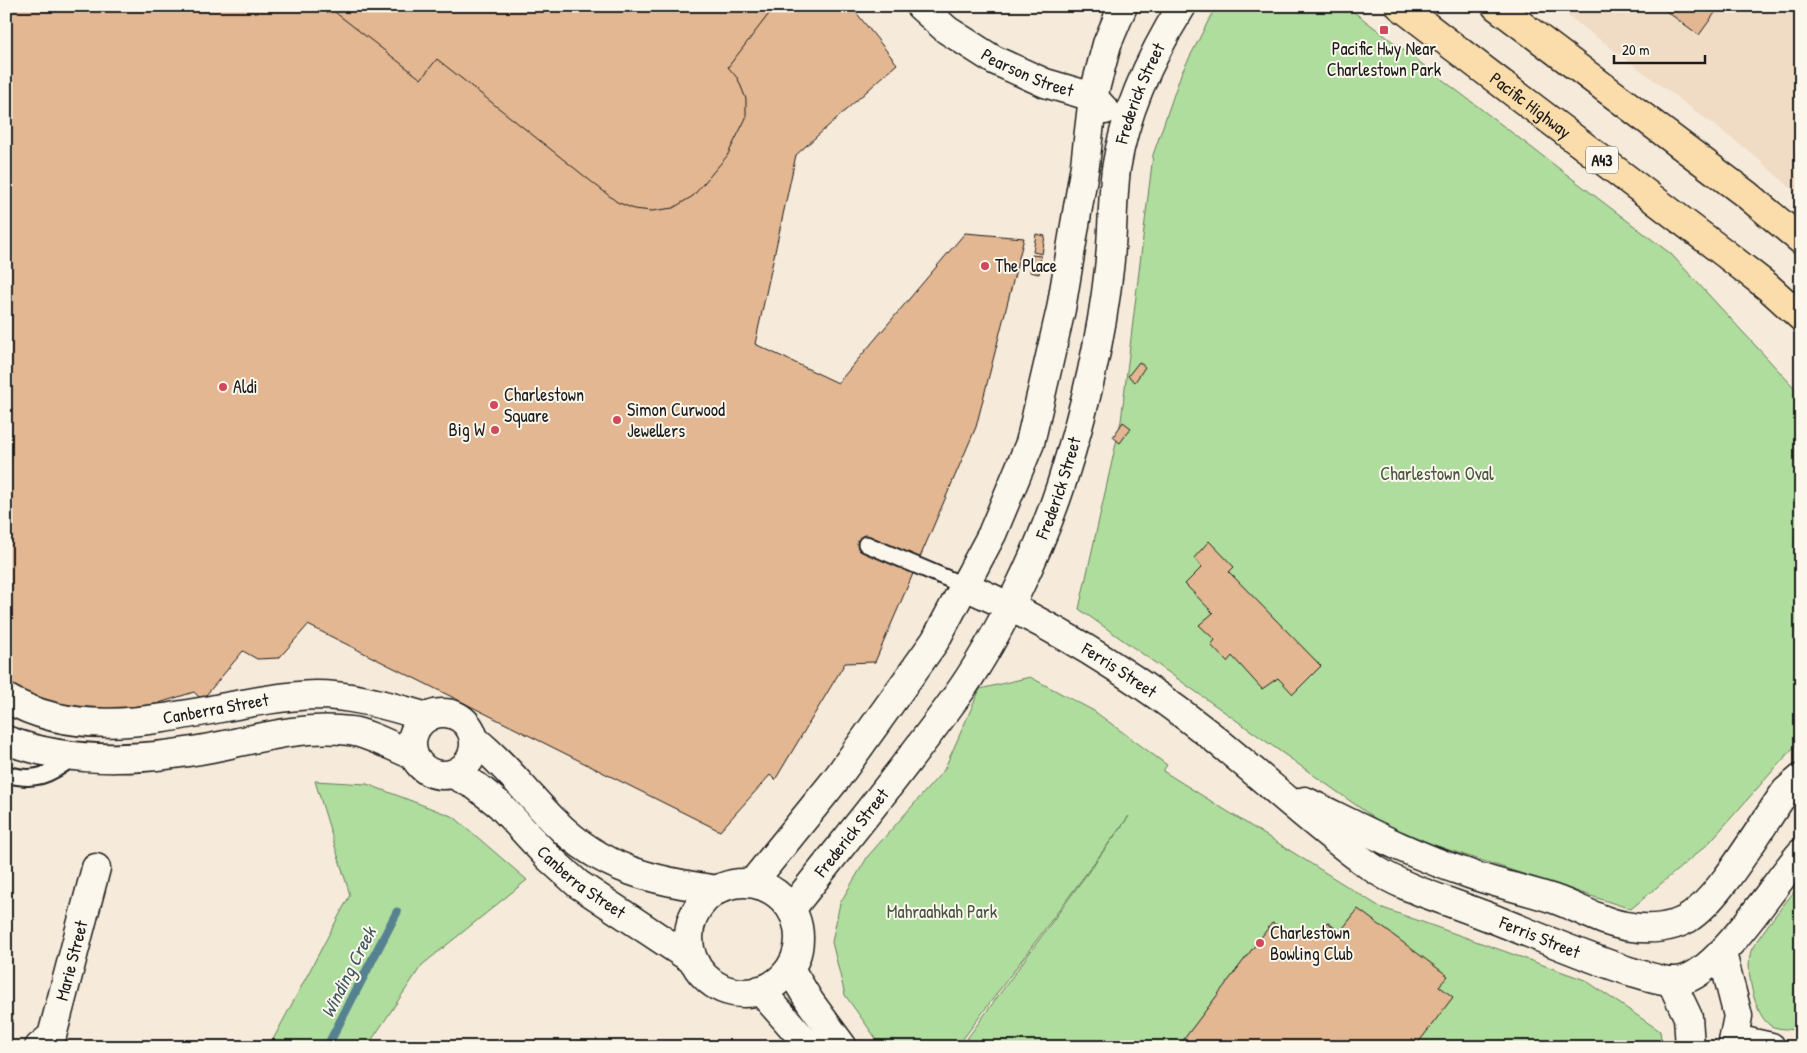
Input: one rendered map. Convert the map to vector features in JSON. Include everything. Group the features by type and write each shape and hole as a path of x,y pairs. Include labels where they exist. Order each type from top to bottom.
{"highway":[{"name":"Pacific Highway","path":"1400,6 1738,264 1801,317"},
{"path":"1496,6 1747,195 1801,240"}],"street":[{"name":"Pearson Street","path":"920,6 947,30 994,60 1045,83 1093,97 1115,125 1121,145"},
{"name":"Frederick Street","path":"753,882 837,778 935,642 992,534 1030,443 1061,309 1085,165 1093,97 1107,44 1123,6"},
{"name":"Frederick Street","path":"792,908 957,696 1009,605 1035,551 1060,486 1095,354 1109,270 1116,170 1121,145 1135,102 1168,30 1182,6"},
{"name":"Ferris Street","path":"965,586 1009,605 1124,672 1205,731 1259,778 1372,868 1393,879 1631,971 1671,981"},
{"name":"Canberra Street","path":"6,698 40,713 69,720 106,724 193,713 236,704 317,695 361,698 428,716"},
{"path":"439,712 452,713 463,719 471,728 475,740 474,752 469,763 453,774 444,776 425,770 413,755 413,735 419,724 428,716 439,712"},
{"name":"Canberra Street","path":"6,740 52,753 119,759 176,753 278,733 319,729 352,731 413,755"},
{"name":"Canberra Street","path":"475,740 495,756 556,822 594,854 634,873 671,883 718,890"},
{"name":"Canberra Street","path":"453,774 476,786 500,805 548,858 578,884 694,961"},
{"name":"Ferris Street","path":"1259,778 1385,840 1464,872 1556,900 1607,921 1650,929 1669,926 1687,919 1708,901 1786,791 1801,778"},
{"path":"1690,1047 1688,1017 1671,981 1686,979 1722,953 1801,853"},
{"name":"Marie Street","path":"39,1047 52,1036 96,868"},
{"path":"753,882 773,892 792,908 800,934 795,961 790,969 777,981 760,990 742,993 723,989 706,977 694,961 689,941 692,920 705,898 718,890 727,885 753,882"},
{"path":"1722,953 1738,1016 1733,1043 1771,1047"},
{"path":"790,969 810,1002 843,1047"},
{"path":"760,990 810,1047"}],"lane":[{"path":"866,544 965,586"},
{"path":"6,774 18,778 46,776 76,756"}],"shaded area":[{"path":"1555,6 1801,6 1801,197 1750,152"}],"green space":[{"name":"Charlestown Oval","path":"1216,6 1346,6 1671,254 1801,395 1801,739 1708,844 1631,909 1394,832 1079,609 1121,421 1153,155 1181,74"},
{"name":"Mahraahkah Park","path":"1030,677 1094,711 1167,765 1163,771 1380,907 1585,980 1660,1031 1662,1047 961,1047 1129,816 957,1047 882,1047 845,995 832,942 840,903 868,856 944,770 980,689"},
{"path":"315,781 367,784 454,817 527,880 422,965 367,1047 269,1047 350,895"},
{"path":"1801,884 1801,1032 1774,1027 1765,1021 1752,992 1749,959 1754,946"}],"building":[{"name":"Charlestown Square","path":"6,6 851,6 897,64 796,155 755,344 838,383 965,233 1024,238 976,427 875,662 845,663 775,780 770,775 720,831 308,625 279,658 257,659 243,651 202,700 194,692 156,704 113,709 63,707 17,692 6,685"},
{"path":"327,6 775,6 728,67 738,79 746,99 746,118 727,156 693,196 673,208 652,211 634,209 617,202 437,59 421,79"},
{"path":"1659,6 1720,6 1699,35"},
{"path":"1036,234 1045,236 1042,254 1033,252"},
{"path":"1032,255 1041,256 1039,274 1030,272"},
{"path":"1139,362 1145,367 1135,382 1128,376"},
{"path":"1123,422 1131,428 1120,443 1113,437"},
{"path":"1209,541 1234,567 1229,572 1321,666 1293,694 1278,678 1262,689 1232,656 1227,662 1211,645 1215,640 1199,625 1213,613 1185,584 1202,567 1194,558"},
{"path":"1358,909 1448,976 1439,986 1453,997 1415,1047 1178,1047 1272,923 1296,934 1310,936 1318,934 1327,922 1340,932"}],"waterway":[{"name":"Winding Creek","path":"327,1047 397,912"}],"place":[{"name":"Pacific Hwy Near Charlestown Park","path":"1384,30"},
{"name":"The Place","path":"985,266"},
{"name":"Aldi","path":"223,387"},
{"name":"Charlestown Square","path":"494,405"},
{"name":"Simon Curwood Jewellers","path":"617,420"},
{"name":"Big W","path":"495,430"},
{"name":"Charlestown Bowling Club","path":"1260,943"}]}
